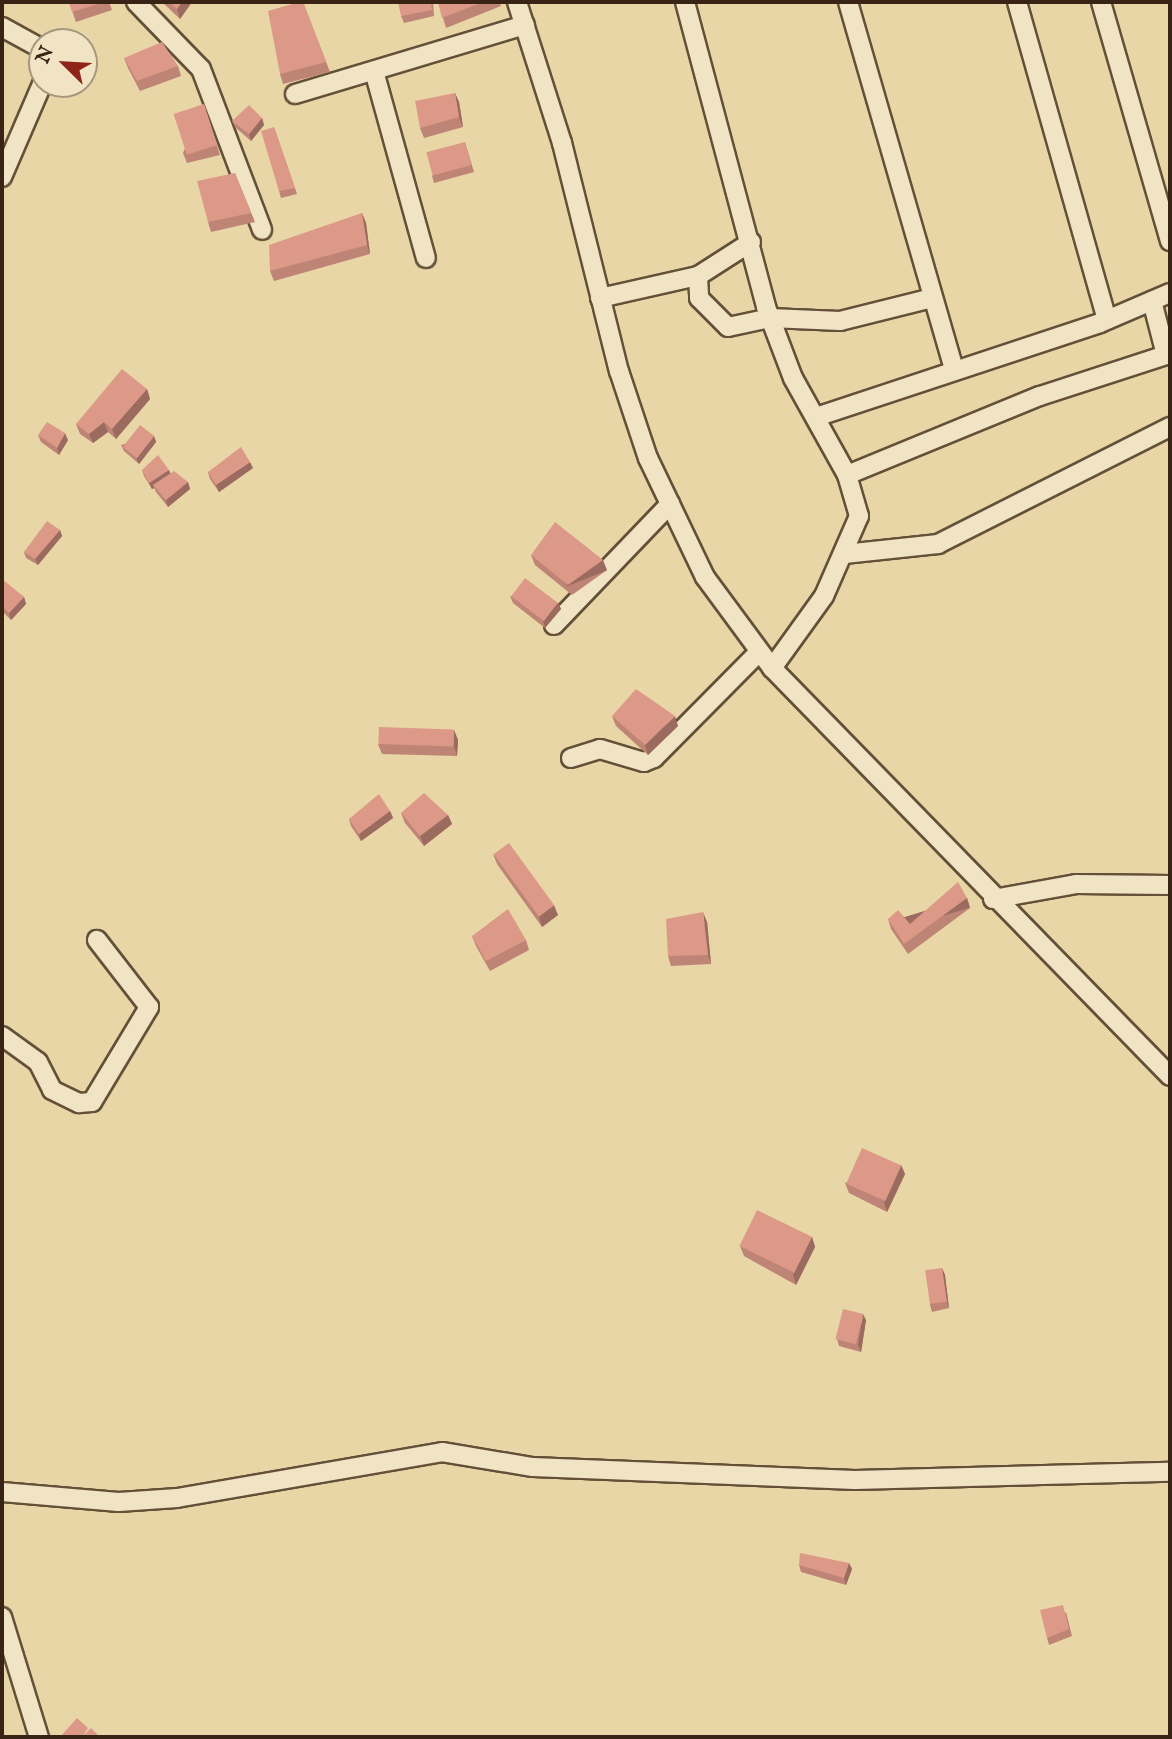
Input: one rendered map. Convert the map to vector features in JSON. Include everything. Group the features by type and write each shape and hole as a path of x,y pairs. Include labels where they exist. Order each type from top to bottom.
{"street":[{"path":"136,2 201,69 262,230"},
{"path":"517,2 622,382 670,505 705,577 758,653 993,899 1089,986 1170,1076"},
{"path":"685,2 770,318 847,475 859,516 824,596 772,668"},
{"path":"848,2 954,370"},
{"path":"1017,2 1107,320"},
{"path":"1101,2 1170,241"},
{"path":"295,94 524,25"},
{"path":"2,27 28,42"},
{"path":"374,71 426,258"},
{"path":"2,177 36,98"},
{"path":"600,298 698,276 751,242"},
{"path":"698,276 699,298 728,327 770,318 840,321 932,298"},
{"path":"816,416 1107,320 1170,293"},
{"path":"847,475 1065,387 1166,355 1152,301"},
{"path":"844,554 937,544 1170,427"},
{"path":"554,625 670,505"},
{"path":"571,758 600,748 644,762 654,758 758,653"},
{"path":"993,899 1076,884 1170,885"},
{"path":"2,1036 38,1062 52,1090 79,1103 92,1102 149,1007 97,940"},
{"path":"2,1492 119,1502 177,1498 442,1452 533,1467 855,1480 1170,1472"},
{"path":"2,1617 39,1737"}],"building":[{"path":"69,2 105,2 72,12"},
{"path":"169,2 182,2 177,9"},
{"path":"303,2 326,62 280,74 268,11"},
{"path":"398,2 431,2 432,10 401,16"},
{"path":"438,2 483,2 442,18"},
{"path":"162,42 178,66 137,81 124,58"},
{"path":"455,93 459,117 420,128 415,101"},
{"path":"204,104 217,145 187,155 174,114"},
{"path":"249,105 262,118 249,134 232,121"},
{"path":"274,127 295,188 279,191 261,131"},
{"path":"465,142 471,165 433,176 426,152"},
{"path":"235,173 251,213 208,222 197,181"},
{"path":"362,213 367,245 270,271 269,245"},
{"path":"122,369 147,389 112,429 104,422 89,434 76,424"},
{"path":"47,422 65,433 57,448 38,435"},
{"path":"140,425 154,436 137,458 123,447"},
{"path":"241,447 250,462 216,485 208,472"},
{"path":"158,455 169,470 149,483 142,470"},
{"path":"174,471 188,482 166,500 153,485"},
{"path":"47,521 60,530 35,559 24,552"},
{"path":"555,522 603,560 568,585 531,555"},
{"path":"525,578 558,603 544,621 511,596"},
{"path":"2,579 24,597 9,613 2,606"},
{"path":"636,689 675,716 645,745 612,716"},
{"path":"379,727 454,730 453,747 378,744"},
{"path":"424,793 448,815 420,836 401,813"},
{"path":"379,794 390,811 359,834 349,819"},
{"path":"509,843 554,905 539,916 494,854"},
{"path":"958,882 967,898 904,944 888,919 898,910 910,924"},
{"path":"508,909 526,940 486,961 472,936"},
{"path":"703,912 708,955 668,956 666,919"},
{"path":"862,1148 901,1165 885,1201 846,1184"},
{"path":"757,1210 812,1237 794,1273 739,1246"},
{"path":"942,1268 947,1302 930,1304 925,1270"},
{"path":"843,1309 863,1314 856,1344 836,1339"},
{"path":"800,1553 849,1563 844,1578 799,1565"},
{"path":"1063,1605 1069,1629 1047,1638 1040,1610"},
{"path":"77,1718 88,1728 83,1736 91,1728 100,1737 60,1737"}]}
